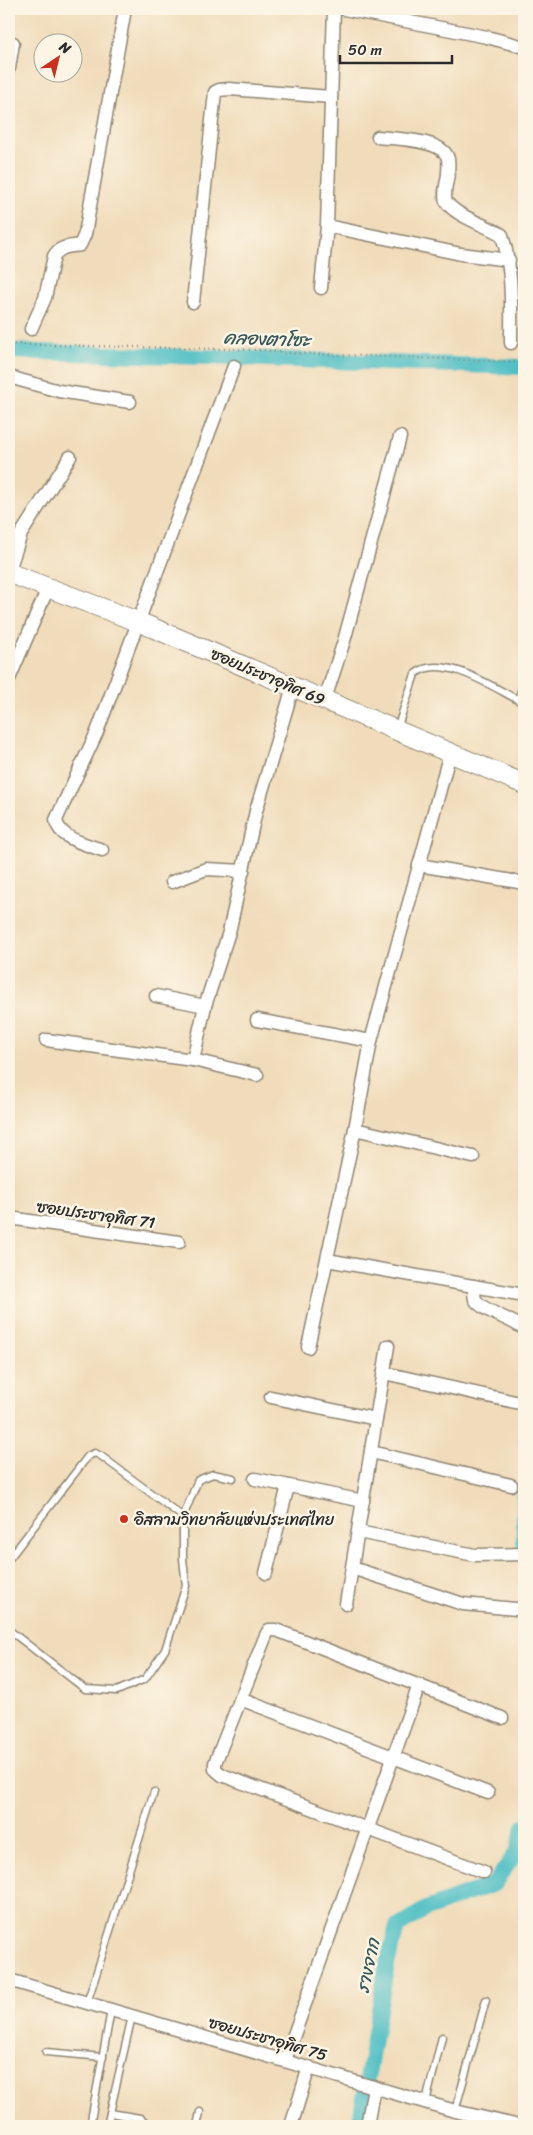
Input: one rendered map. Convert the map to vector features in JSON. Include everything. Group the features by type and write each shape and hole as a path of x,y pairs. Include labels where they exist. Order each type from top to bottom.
{"street":[{"path":"31,329 45,298 57,250 63,247 80,245 85,234 125,9"},
{"path":"321,288 327,226 334,9"},
{"path":"344,9 524,46"},
{"path":"9,68 13,42"},
{"path":"193,302 215,92 229,89 331,97"},
{"path":"378,137 439,147 446,153 448,166 445,199 456,210 502,235 509,260 511,343"},
{"path":"327,226 461,254 509,260"},
{"path":"102,850 65,835 57,828 56,820 97,732 234,366"},
{"path":"9,377 59,391 130,402"},
{"path":"325,699 344,641 400,438"},
{"path":"9,571 21,534 70,457"},
{"name":"ซอยประชาอุทิศ 69","path":"9,571 48,588 139,622 524,784"},
{"path":"9,678 48,588"},
{"path":"192,1060 205,1006 229,932 256,811 293,687"},
{"path":"308,1347 355,1129 371,1041 450,753"},
{"path":"419,865 524,883"},
{"path":"172,882 206,869 243,871"},
{"path":"156,996 205,1006"},
{"path":"257,1020 371,1041"},
{"path":"46,1040 192,1060 257,1075"},
{"path":"355,1129 473,1157"},
{"name":"ซอยประชาอุทิศ 71","path":"9,1218 179,1242"},
{"path":"327,1260 524,1295"},
{"path":"474,1286 475,1299 516,1322 524,1329"},
{"path":"346,1604 388,1346"},
{"path":"384,1373 524,1404"},
{"path":"271,1397 376,1419"},
{"path":"371,1452 511,1485"},
{"path":"255,1479 363,1501"},
{"path":"266,1573 288,1486"},
{"path":"358,1532 475,1555 524,1554"},
{"path":"352,1568 463,1604 516,1609"},
{"path":"484,1872 222,1775 215,1770 215,1763 269,1630 276,1630 502,1718"},
{"path":"285,2060 419,1685"},
{"path":"240,1699 488,1793"},
{"name":"ซอยประชาอุทิศ 75","path":"9,1980 455,2111 519,2126"},
{"path":"291,2126 309,2067"},
{"path":"367,2126 373,2086"}],"lane":[{"path":"396,730 415,674 422,668 434,666 454,669 521,702 524,682"},
{"path":"9,1560 88,1456 95,1453 183,1517"},
{"path":"9,1630 85,1689 117,1691 145,1679 166,1650 186,1586 183,1559 183,1517 198,1480 214,1474 233,1478"},
{"path":"87,2003 154,1792"},
{"path":"455,2111 486,2000"},
{"path":"90,2126 112,2010"},
{"path":"107,2126 132,2016"},
{"path":"426,2102 442,2037"},
{"path":"46,2052 103,2057"},
{"path":"197,2126 200,2112"},
{"path":"110,2113 140,2118 151,2126"}],"path":[{"path":"9,344 262,350 288,354 524,362"}],"waterway":[{"name":"คลองตาโซะ","path":"9,351 524,367"},
{"name":"รางจาก","path":"524,1488 524,1543"},
{"name":"รางจาก","path":"359,2126 387,1964 397,1927 426,1909 494,1884 518,1850 524,1826"}],"place":[{"name":"อิสลามวิทยาลัยแห่งประเทศไทย","path":"124,1519"}]}
